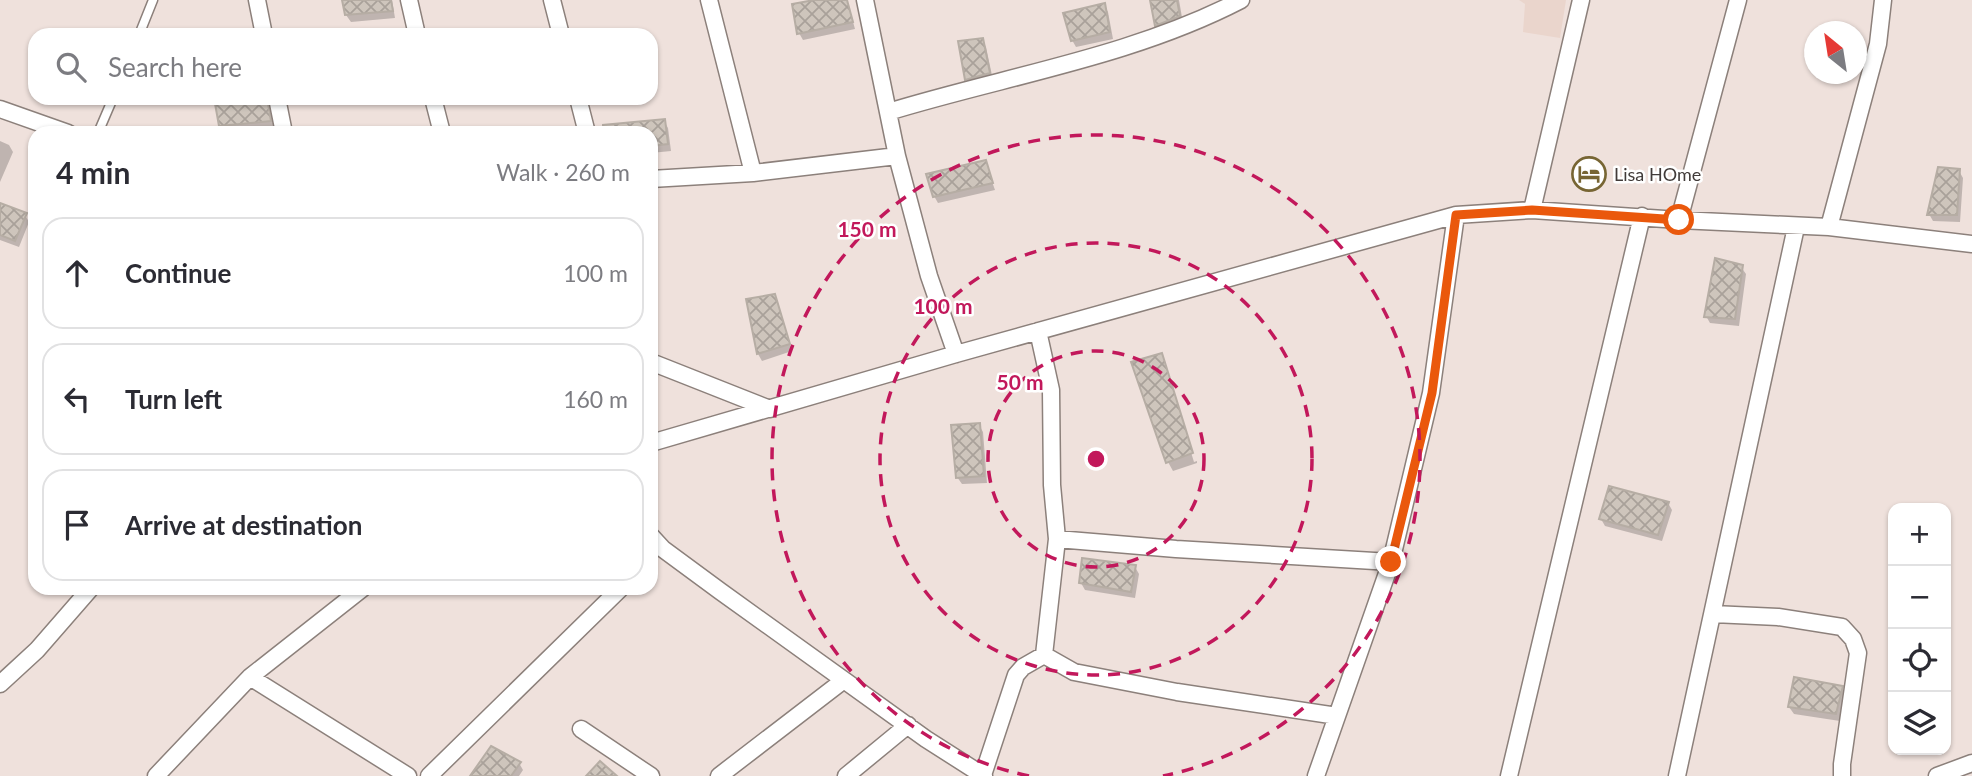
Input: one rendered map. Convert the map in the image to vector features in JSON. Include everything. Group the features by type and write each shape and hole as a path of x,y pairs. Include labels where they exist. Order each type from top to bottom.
{"street":[{"path":"257,0 263,28"},
{"path":"409,0 415,28"},
{"path":"552,0 559,28"},
{"path":"709,0 753,173"},
{"path":"865,0 897,156 929,276 956,354"},
{"path":"888,112 949,93 1106,52 1185,26 1241,0"},
{"path":"1532,210 1581,0"},
{"path":"1679,220 1738,0"},
{"path":"1829,227 1878,44 1883,0"},
{"path":"278,105 283,126"},
{"path":"435,105 440,126"},
{"path":"580,105 585,126"},
{"path":"0,109 48,126"},
{"path":"658,179 753,173 897,156"},
{"path":"658,441 956,354 1456,215 1532,210 1642,216 1829,227 1972,244"},
{"path":"1316,776 1391,562 1432,393 1456,215"},
{"path":"1509,776 1642,216"},
{"path":"1677,776 1796,227"},
{"path":"1038,331 1051,390 1052,485 1057,540 1044,655"},
{"path":"658,365 770,409"},
{"path":"1057,540 1391,562"},
{"path":"658,555 984,776 1016,675 1023,667 1044,655"},
{"path":"0,684 37,650 85,595"},
{"path":"156,776 250,677 354,595"},
{"path":"429,776 614,595"},
{"path":"1713,614 1819,622 1842,627 1853,639 1858,653 1842,776"},
{"path":"1044,655 1074,672 1177,692 1337,716"},
{"path":"250,677 408,776"},
{"path":"719,776 844,680"},
{"path":"846,776 908,725"},
{"path":"581,729 650,776"},
{"path":"1937,776 1972,763"}],"lane":[{"path":"142,28 153,0"},
{"path":"101,126 110,105"}],"shaded area":[{"path":"1519,0 1566,0 1560,38 1523,32 1525,4"}],"building":[{"path":"342,0 391,0 393,11 345,15"},
{"path":"814,0 847,0 853,22 797,34 792,4"},
{"path":"1150,0 1177,0 1180,16 1155,26"},
{"path":"1105,3 1110,32 1071,41 1063,13"},
{"path":"983,38 990,73 965,80 958,41"},
{"path":"215,105 268,105 271,121 219,126"},
{"path":"665,119 668,144 658,145 658,126 603,125"},
{"path":"986,160 993,183 933,197 926,174"},
{"path":"1938,167 1960,169 1957,215 1927,215"},
{"path":"0,203 27,213 15,241 0,235"},
{"path":"1715,258 1743,265 1735,319 1704,317"},
{"path":"775,294 790,344 757,354 746,299"},
{"path":"1162,353 1193,453 1166,463 1131,362"},
{"path":"980,423 984,476 956,478 951,425"},
{"path":"1609,486 1669,502 1658,535 1599,519"},
{"path":"1082,558 1136,565 1131,592 1079,583"},
{"path":"1794,677 1843,686 1836,714 1788,707"},
{"path":"491,746 521,762 511,776 470,776"},
{"path":"600,761 617,776 586,776"}],"place":[{"name":"Lisa HOme","path":"1589,174"}],"route":[{"path":"1391,562 1432,393 1456,215 1532,210 1679,220"}]}
